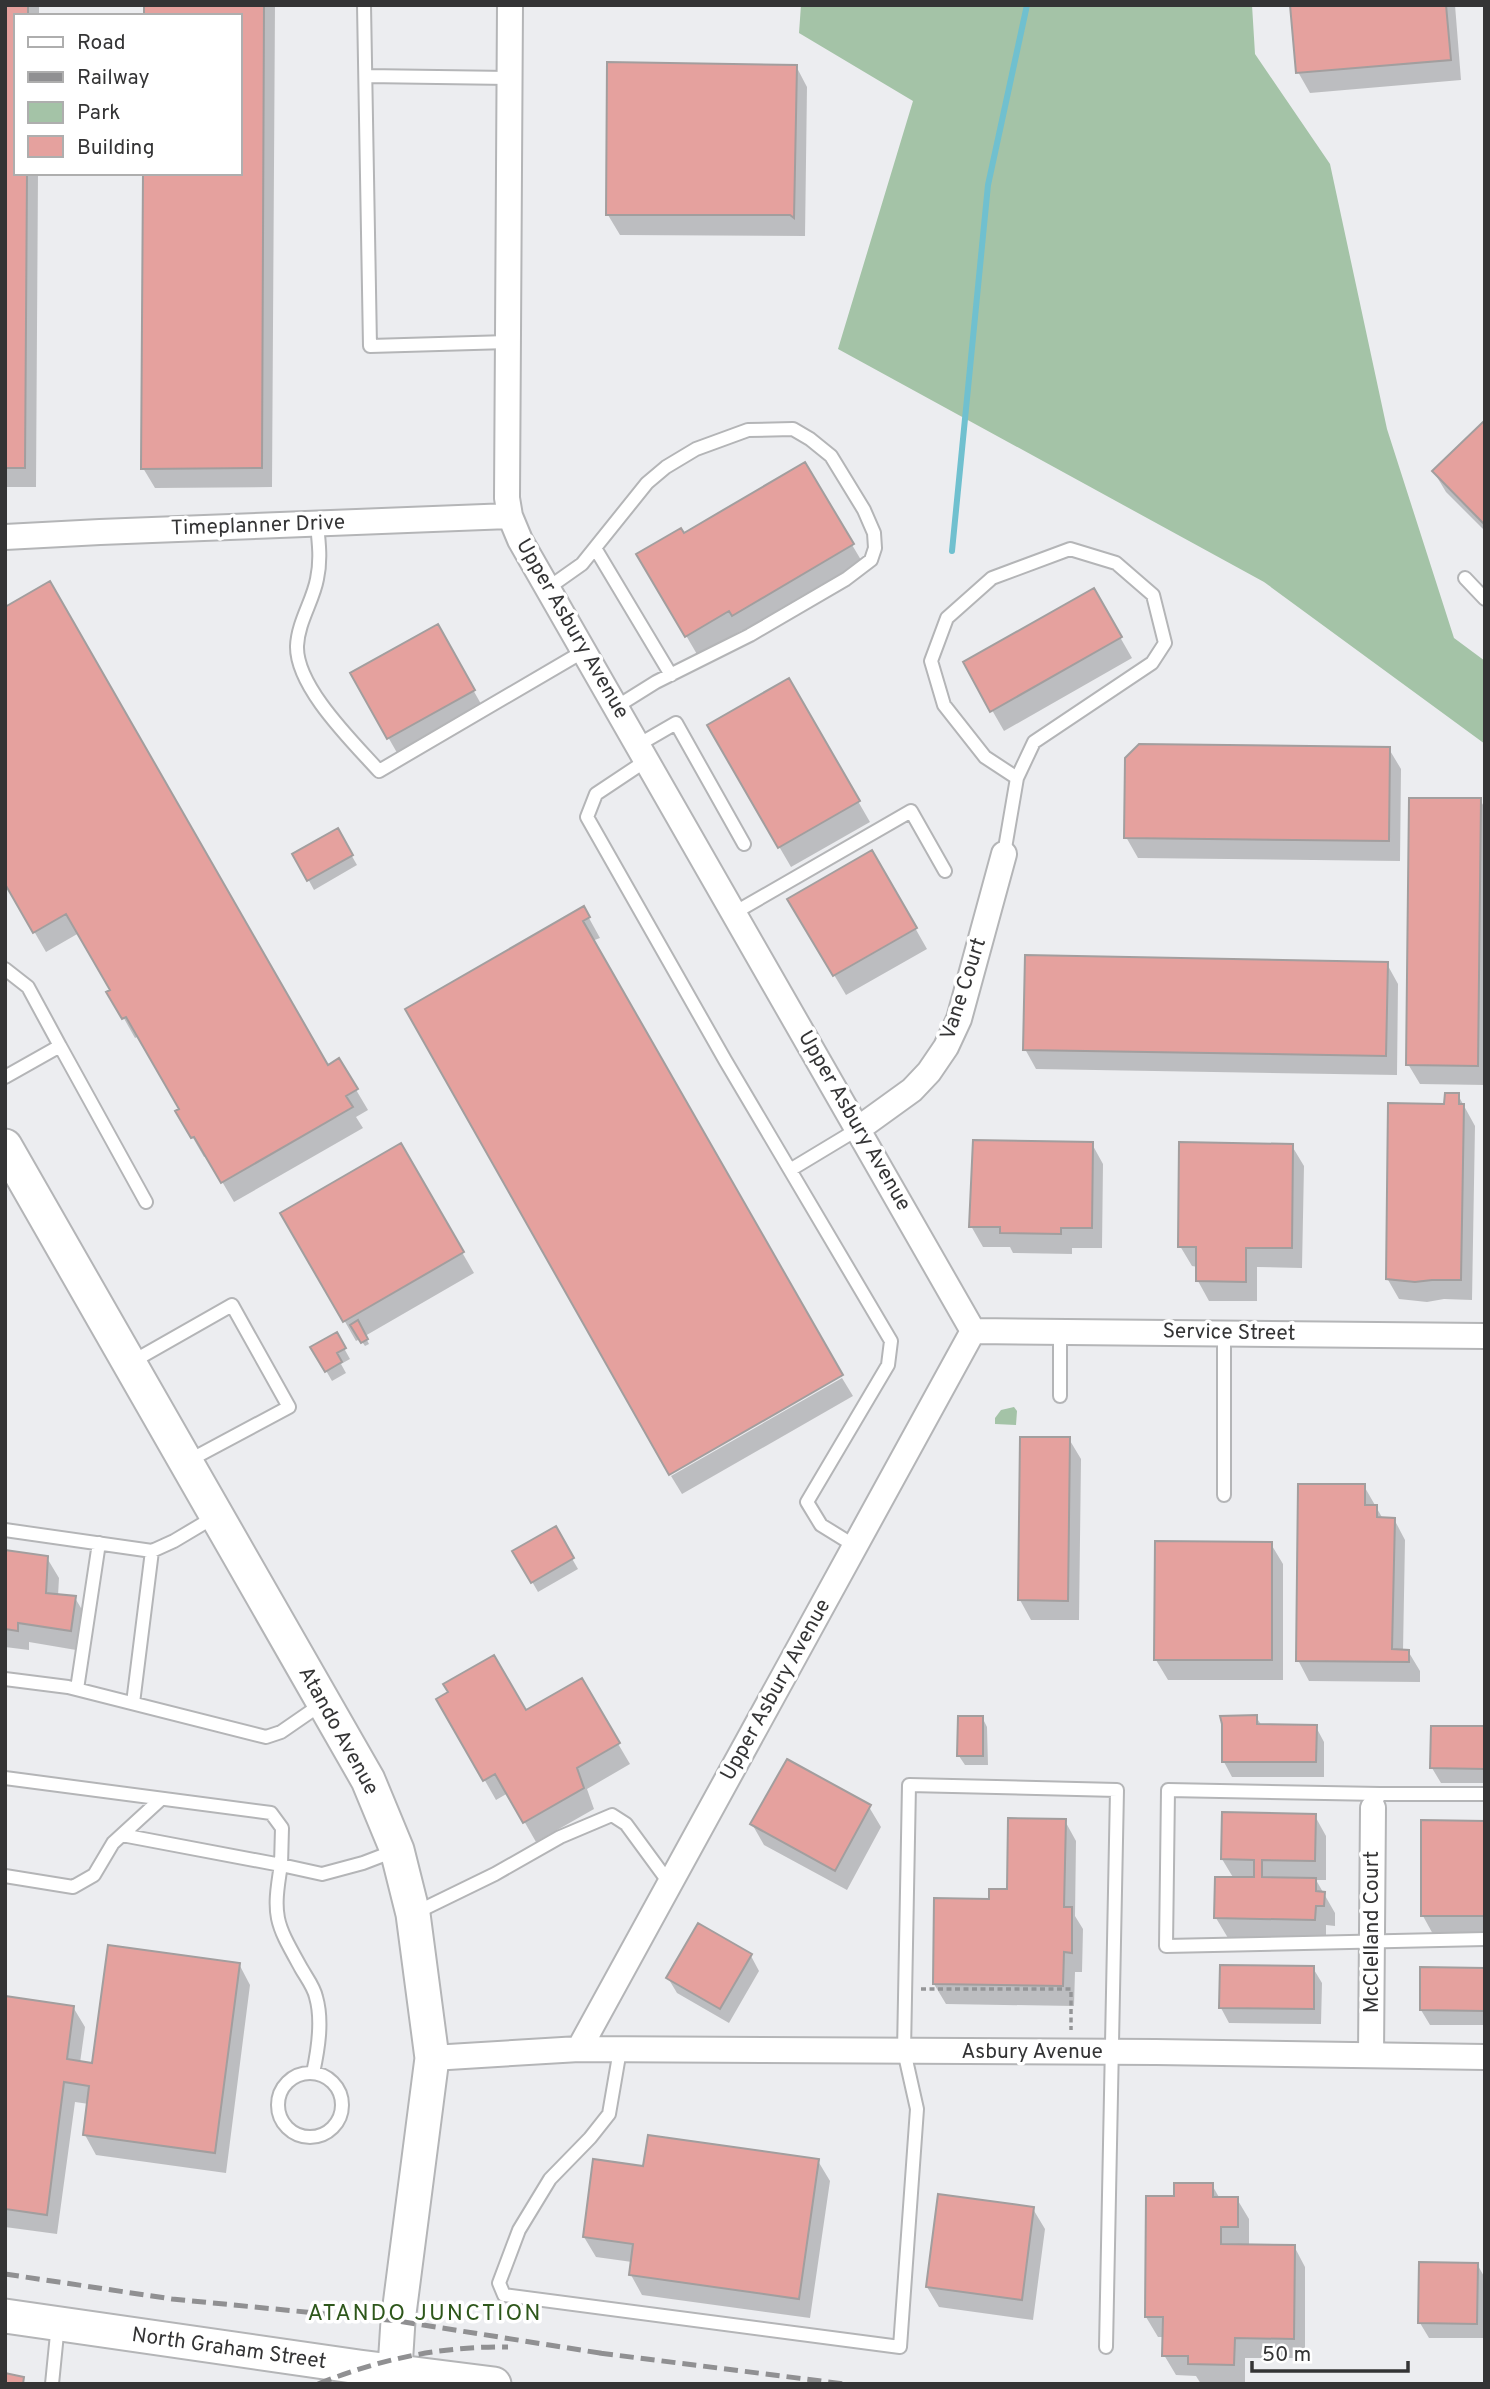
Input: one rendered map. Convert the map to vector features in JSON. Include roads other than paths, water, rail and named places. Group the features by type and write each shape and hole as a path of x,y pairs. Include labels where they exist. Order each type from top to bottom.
{"main road":[{"name":"Atando Avenue","path":"5,1146 368,1780 397,1850 413,1914 432,2058 393,2377"},
{"name":"North Graham Street","path":"5,2316 393,2377 494,2384"}],"street":[{"name":"Upper Asbury Avenue","path":"510,5 507,498 510,516 520,540 973,1331 579,2049"},
{"name":"Timeplanner Drive","path":"5,537 510,516"},
{"name":"Vane Court","path":"858,1129 912,1090 929,1072 946,1047 959,1019 1004,854"},
{"name":"Service Street","path":"973,1331 1485,1336"},
{"name":"McClelland Court","path":"1371,2055 1377,1801"},
{"name":"Asbury Avenue","path":"579,2049 1485,2057"},
{"path":"432,2058 579,2049"}],"lane":[{"path":"364,5 370,346 508,342"},
{"path":"366,76 509,78"},
{"path":"548,588 582,564 647,483 666,467 696,449 748,430 793,429 810,439 831,456 864,510 874,533 875,548 871,560 846,579 758,630 616,707"},
{"path":"317,525 320,556 317,581 300,628 297,648 306,680 330,717 379,771 584,651"},
{"path":"595,548 671,675"},
{"path":"1004,854 1017,778 1034,742 1152,663 1165,643 1153,595 1116,563 1069,549 992,579 947,618 931,661 944,705 985,757 1017,778"},
{"path":"1465,578 1485,599"},
{"path":"744,844 676,723 596,794 587,817 891,1341 888,1365 807,1502 821,1525 855,1546"},
{"path":"734,913 911,811 945,871"},
{"path":"5,969 28,987 146,1202"},
{"path":"5,1077 60,1046"},
{"path":"790,1170 858,1129"},
{"path":"130,1363 232,1304 289,1406 186,1462"},
{"path":"1060,1331 1060,1396"},
{"path":"1224,1333 1224,1495"},
{"path":"5,1530 152,1551 216,1516"},
{"path":"76,1689 99,1543"},
{"path":"133,1703 152,1551"},
{"path":"5,1679 76,1689 266,1737 281,1732 324,1703"},
{"path":"5,1778 271,1814 282,1828 281,1866 276,1894 277,1922 286,1945 316,1996 319,2029 313,2073"},
{"path":"620,2050 609,2114 550,2179 520,2230 499,2283 505,2295 900,2347 917,2109 904,2051 909,1785 1117,1790 1106,2347"},
{"path":"1485,1794 1377,1801 1168,1790 1166,1946 1485,1939"},
{"path":"5,1876 74,1887 94,1875 113,1843 161,1799"},
{"path":"413,1914 495,1874 560,1837 612,1815 626,1824 670,1884"},
{"path":"122,1835 322,1874 397,1850"},
{"path":"313,2073 334,2083 340,2092 342,2103 337,2124 319,2136 309,2137 298,2135 283,2122 278,2101 281,2091 295,2076 313,2073"},
{"path":"52,2384 58,2324"}],"waterway":[{"path":"952,551 988,185 1027,5"}],"railway":[{"path":"5,2274 172,2299 398,2321 606,2354"},
{"path":"318,2384 411,2356 459,2349 508,2347"},
{"path":"599,2353 845,2384"}],"district":[{"name":"ATANDO JUNCTION","path":"425,2314"}]}
